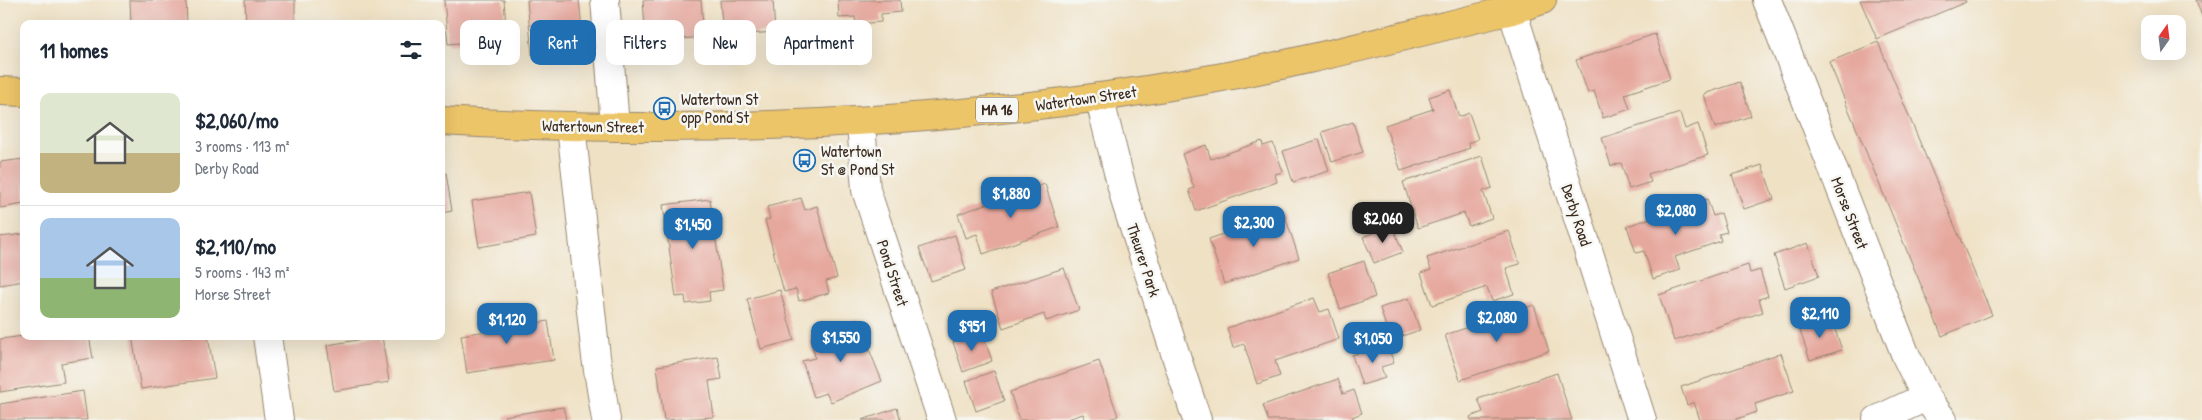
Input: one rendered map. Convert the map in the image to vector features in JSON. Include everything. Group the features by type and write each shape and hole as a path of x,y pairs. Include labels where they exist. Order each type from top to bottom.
{"main road":[{"name":"Watertown Street","path":"445,121 571,126 778,127 861,123 978,113 1098,98 1296,63 1512,10 1542,0"},
{"path":"0,90 20,92"}],"street":[{"path":"605,0 615,126"},
{"name":"Morse Street","path":"1767,0 1902,347 1926,398 1943,420"},
{"name":"Derby Road","path":"1512,10 1642,420"},
{"name":"Theurer Park","path":"1098,98 1126,204 1197,420"},
{"name":"Pond Street","path":"861,123 866,190 942,420"},
{"path":"571,126 596,357 606,420"},
{"path":"268,340 279,420"},
{"path":"1877,420 1926,398"}],"building":[{"path":"130,0 186,0 187,20 131,20"},
{"path":"245,0 295,0 295,20 246,20"},
{"path":"444,0 504,0 506,20 460,20 460,43 448,44"},
{"path":"527,0 579,0 581,20 530,20 530,33"},
{"path":"643,0 701,0 703,20 694,20 694,38 684,39 684,20 644,20"},
{"path":"720,0 773,0 774,20 766,20 766,33 756,33 756,20 722,20"},
{"path":"838,0 900,0 901,12 881,14 881,22 855,20 855,17 839,18"},
{"path":"1860,0 1965,0 1966,2 1877,39"},
{"path":"2196,0 2202,0 2202,17"},
{"path":"1655,34 1670,79 1625,94 1630,109 1603,118 1594,91 1588,93 1576,60"},
{"path":"1878,42 1992,315 1942,336 1829,62"},
{"path":"1740,82 1751,116 1715,128 1704,94"},
{"path":"1450,90 1459,117 1469,113 1478,139 1468,143 1470,148 1401,171 1385,125 1433,109 1429,97"},
{"path":"1680,113 1685,129 1698,124 1708,155 1648,174 1651,182 1629,189 1621,163 1611,166 1602,138"},
{"path":"1353,122 1363,152 1332,162 1322,132"},
{"path":"1319,139 1329,171 1293,182 1283,151"},
{"path":"1262,141 1263,146 1273,143 1283,172 1275,174 1277,182 1196,211 1189,190 1194,188 1182,154 1206,145 1211,159"},
{"path":"1482,156 1492,188 1483,191 1492,218 1469,226 1464,213 1418,228 1403,182"},
{"path":"20,160 20,205 0,208 0,162"},
{"path":"1762,165 1774,199 1744,209 1732,175"},
{"path":"445,173 452,211 445,212"},
{"path":"1045,184 1059,227 983,254 977,234 966,238 958,214"},
{"path":"529,192 536,237 479,247 472,201"},
{"path":"801,198 805,210 817,206 837,278 826,281 829,293 799,301 796,289 784,292 765,220 770,219 767,207"},
{"path":"710,199 723,290 709,292 710,301 686,304 685,296 676,297 663,205"},
{"path":"1707,199 1713,216 1721,213 1727,232 1719,234 1721,241 1675,257 1680,270 1653,279 1644,251 1636,253 1627,226"},
{"path":"1284,213 1299,258 1224,284 1209,239"},
{"path":"1392,225 1403,252 1374,263 1363,237"},
{"path":"1509,231 1520,264 1506,268 1514,294 1492,301 1487,287 1432,305 1421,273 1431,270 1427,258"},
{"path":"20,234 20,282 0,285 0,237"},
{"path":"955,235 966,270 931,281 919,248"},
{"path":"1808,243 1819,276 1785,288 1774,255"},
{"path":"1364,261 1375,297 1340,309 1328,273"},
{"path":"1748,265 1750,273 1760,270 1768,296 1759,299 1763,312 1674,341 1659,295"},
{"path":"1064,268 1079,310 1046,321 1044,314 1003,328 991,292"},
{"path":"780,290 794,340 761,349 747,299"},
{"path":"1314,298 1320,312 1329,309 1339,339 1275,361 1280,376 1257,384 1244,344 1233,348 1227,328"},
{"path":"1409,298 1420,330 1390,340 1380,308"},
{"path":"1534,305 1549,351 1460,380 1445,335"},
{"path":"517,314 519,326 548,321 554,360 467,373 461,335 493,330 491,318"},
{"path":"1831,318 1842,350 1810,360 1799,328"},
{"path":"857,320 882,381 831,402 826,393 814,397 802,361 815,358 811,337"},
{"path":"982,332 992,361 963,372 953,342"},
{"path":"20,336 20,340 90,340 93,358 61,363 64,382 0,392 0,339"},
{"path":"133,340 209,340 215,378 141,389"},
{"path":"358,340 383,340 389,382 334,391 327,345"},
{"path":"1387,344 1394,363 1381,367 1385,378 1362,385 1352,355"},
{"path":"1781,353 1794,391 1755,404 1757,412 1734,420 1700,420 1694,402 1687,405 1681,387"},
{"path":"718,357 722,379 709,381 714,417 664,420 657,366"},
{"path":"1099,361 1118,416 1106,420 1085,420 1083,414 1065,420 1019,420 1010,392"},
{"path":"994,371 1004,401 976,411 966,381"},
{"path":"1557,373 1572,420 1471,420 1470,417 1483,412 1478,399"},
{"path":"1338,379 1343,394 1354,390 1362,413 1352,417 1354,420 1268,420 1263,405"},
{"path":"83,391 87,420 0,420 0,404"},
{"path":"563,407 566,420 505,420 504,416"},
{"path":"897,408 901,420 862,420"}],"place":[{"name":"Watertown St opp Pond St","path":"665,108"},
{"name":"Watertown St @ Pond St","path":"805,160"}]}
